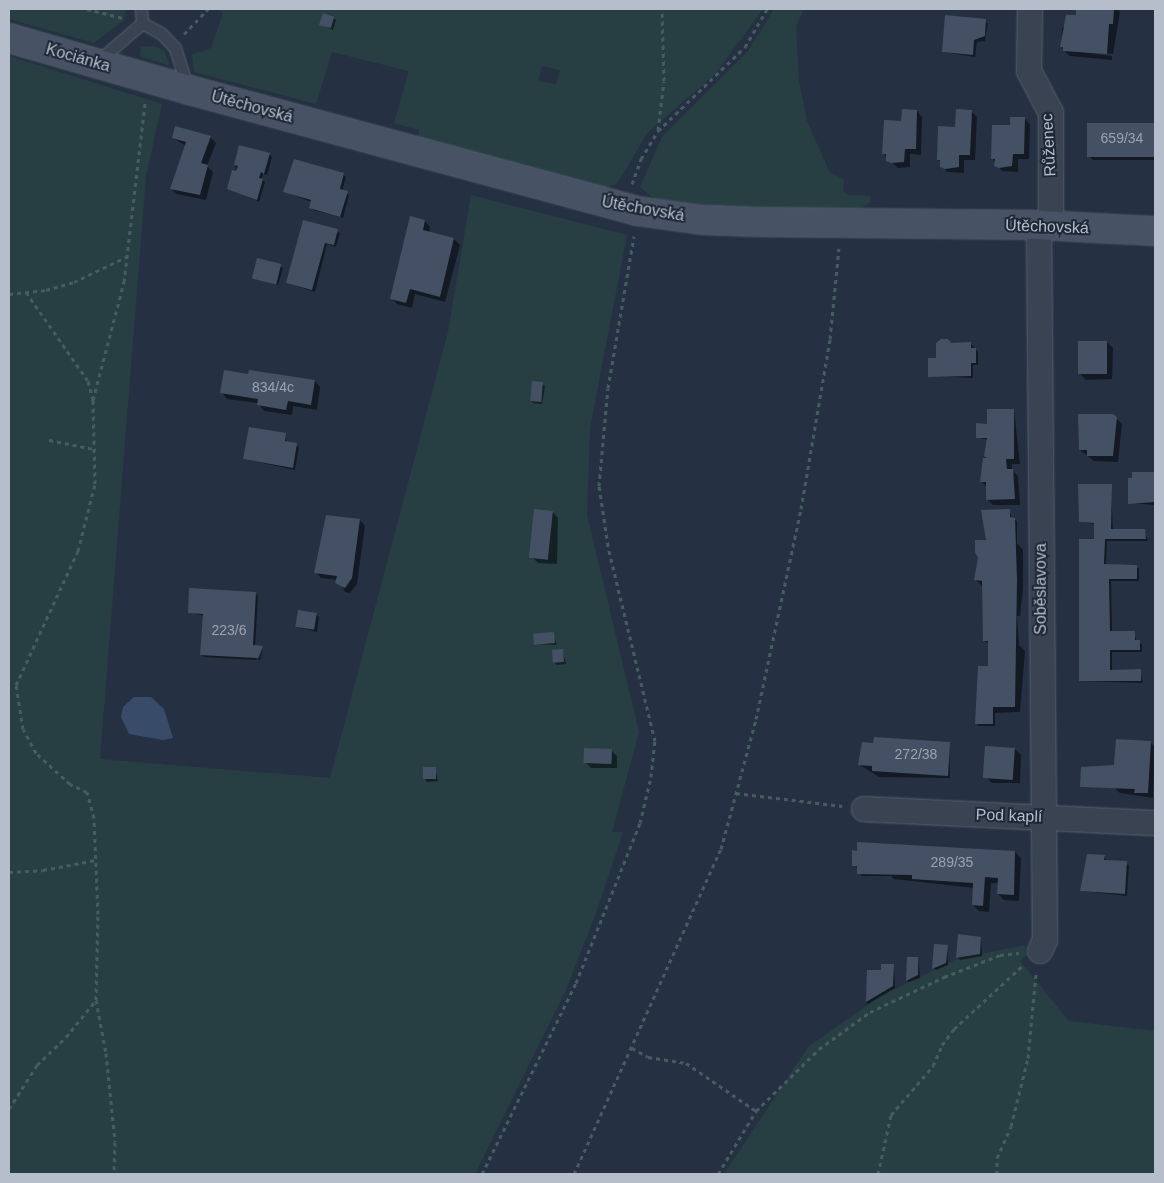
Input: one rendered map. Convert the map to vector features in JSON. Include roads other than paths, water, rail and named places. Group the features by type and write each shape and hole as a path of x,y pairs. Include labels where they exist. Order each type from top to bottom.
{"street":[{"name":"Růženec","path":"1030,9 1029,71 1050,113 1045,226"},
{"name":"Kociánka","path":"9,38 147,78"},
{"name":"Útěchovská","path":"147,78 631,209 703,220 1045,226 1155,232"},
{"name":"Soběslavova","path":"1040,951 1045,940 1043,817 1045,226"},
{"name":"Pod kaplí","path":"864,809 1155,823"}],"lane":[{"path":"140,9 142,24"},
{"path":"142,24 161,32 175,48 189,90"},
{"path":"93,63 142,24"}],"water":[{"path":"134,697 151,697 164,709 173,738 163,740 129,734 121,717 123,707"}]}
